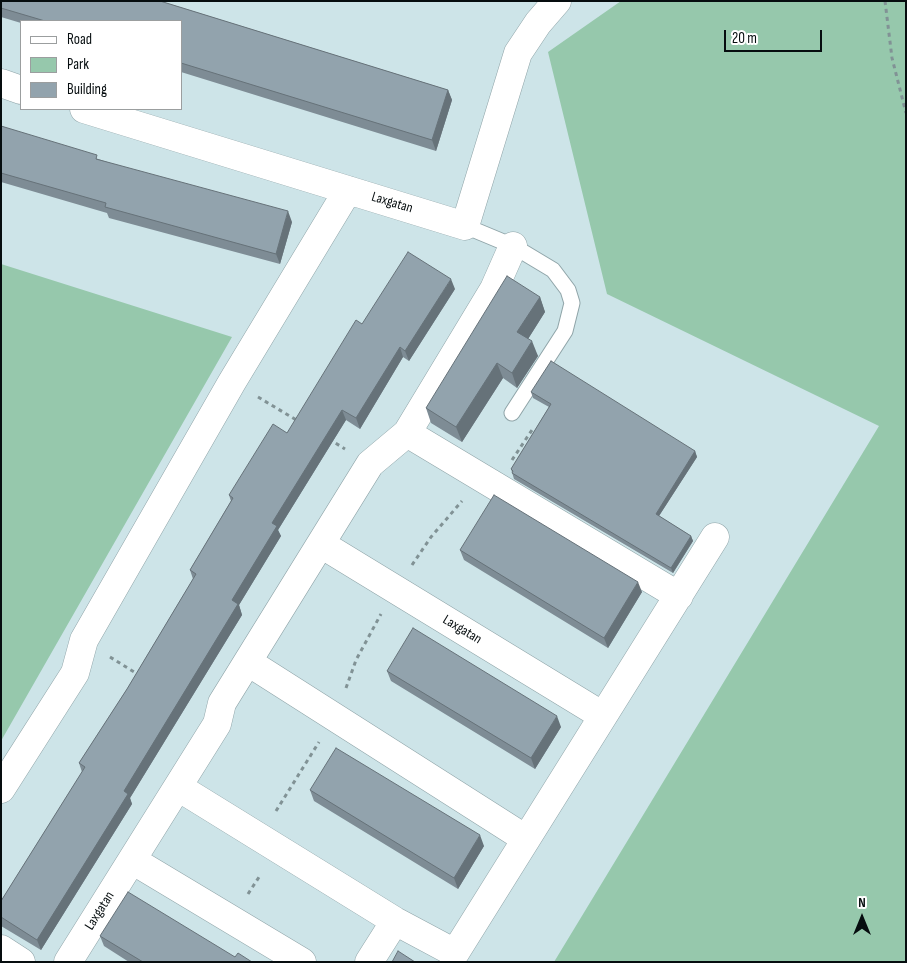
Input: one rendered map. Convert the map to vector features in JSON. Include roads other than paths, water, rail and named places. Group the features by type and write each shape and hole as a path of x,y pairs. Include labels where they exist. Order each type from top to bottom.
{"street":[{"path":"465,226 518,53 538,23 557,1"},
{"path":"1,83 20,90"},
{"name":"Laxgatan","path":"87,110 465,226"},
{"path":"1,789 75,673 84,640 232,382 348,190"},
{"name":"Laxgatan","path":"68,962 217,724 222,703 370,464 407,433 494,289 513,246"},
{"path":"407,433 678,596"},
{"path":"178,787 395,921 455,953 715,537"},
{"name":"Laxgatan","path":"320,544 603,716"},
{"path":"248,662 526,839"},
{"path":"132,860 302,962"},
{"path":"369,962 395,921"},
{"path":"1,949 21,962"}],"lane":[{"path":"465,226 513,246 553,270 568,290 572,303 565,331 512,413"}]}
